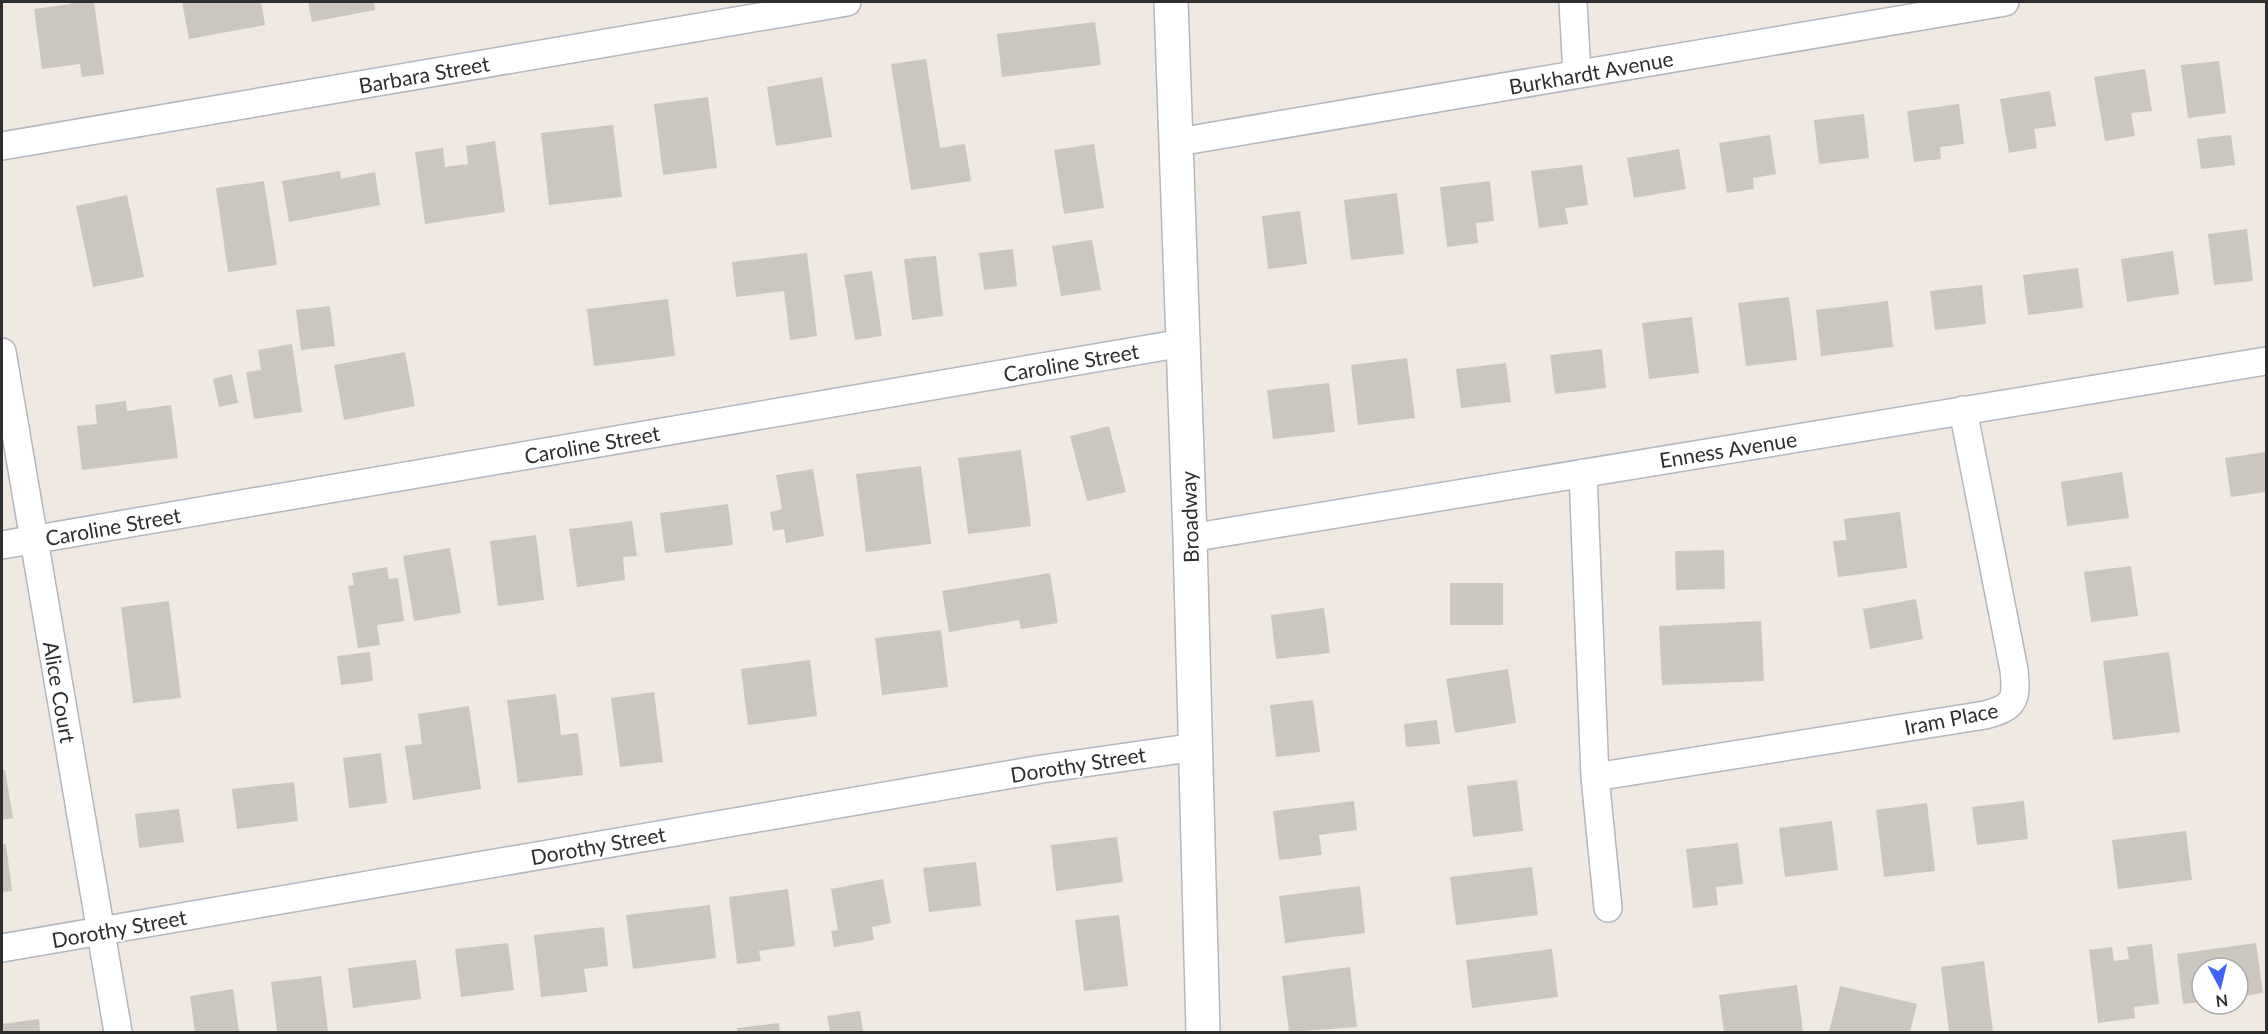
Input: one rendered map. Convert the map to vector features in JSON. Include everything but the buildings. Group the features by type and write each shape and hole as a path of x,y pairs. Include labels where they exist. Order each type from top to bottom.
{"main road":[{"name":"Broadway","path":"1171,2 1178,142 1203,1032"}],"street":[{"name":"Barbara Street","path":"2,146 847,2"},
{"path":"1573,2 1577,74"},
{"name":"Burkhardt Avenue","path":"1178,142 2005,2"},
{"name":"Caroline Street","path":"2,545 1183,343"},
{"name":"Alice Court","path":"2,352 118,1032"},
{"name":"Enness Avenue","path":"1190,538 2266,361"},
{"name":"Iram Place","path":"1595,777 2004,710 2013,701 2016,689 2014,670 1964,410"},
{"path":"1583,473 1595,777 1608,908"},
{"name":"Dorothy Street","path":"2,948 1042,769 1196,747"}]}
